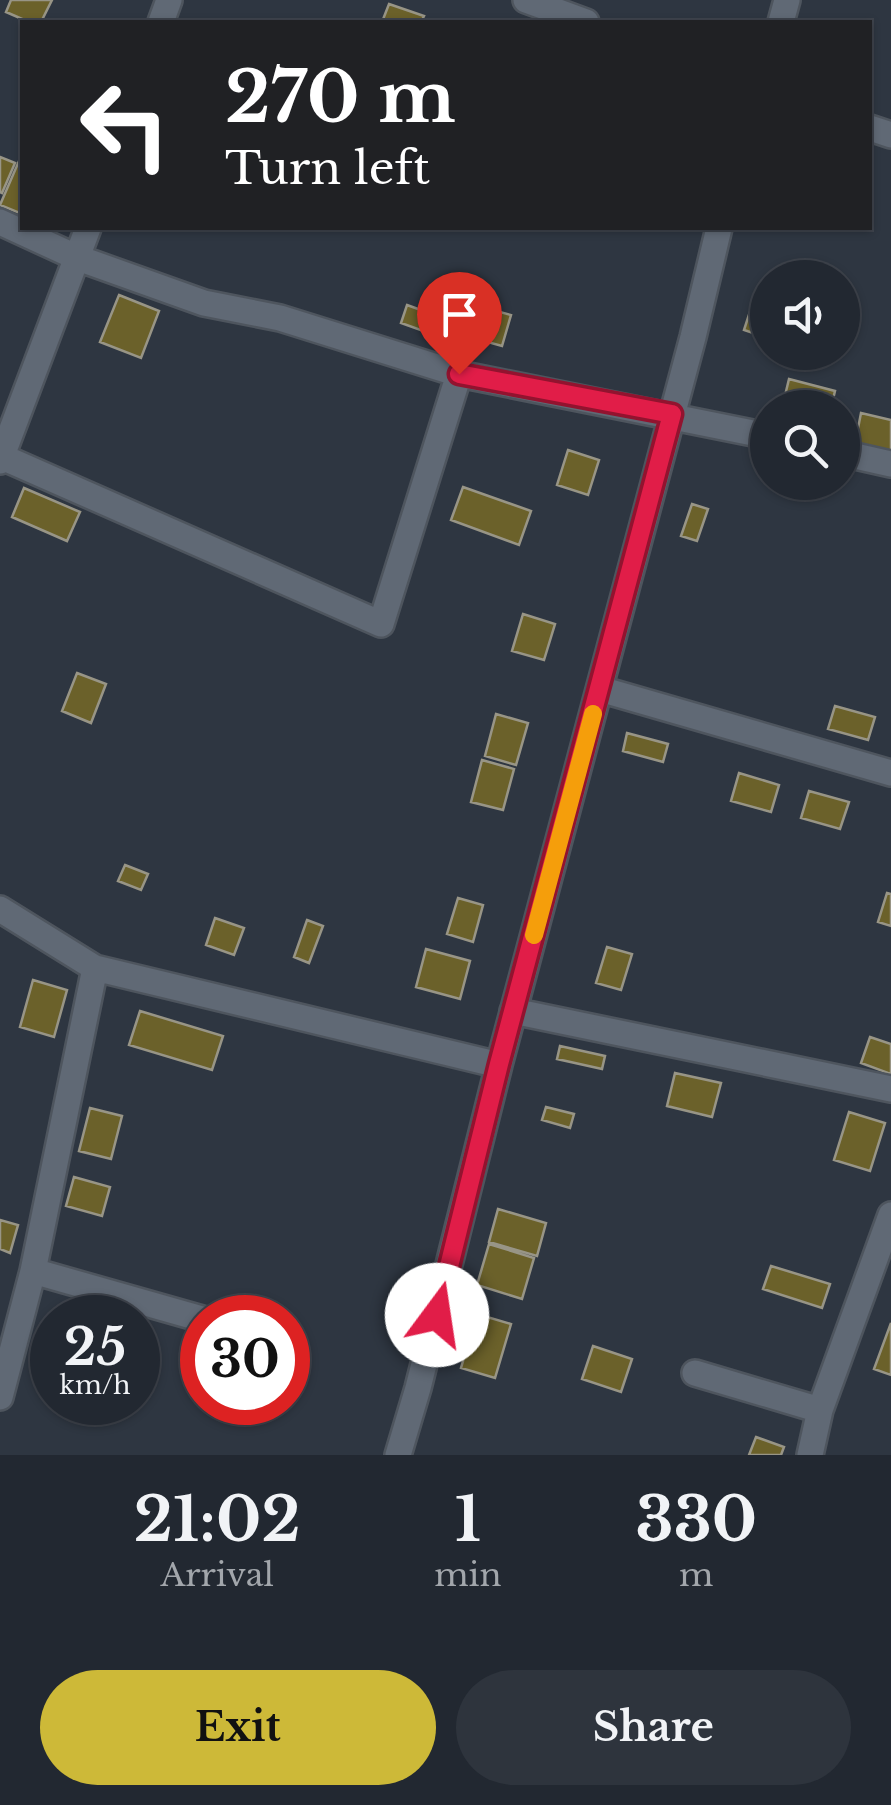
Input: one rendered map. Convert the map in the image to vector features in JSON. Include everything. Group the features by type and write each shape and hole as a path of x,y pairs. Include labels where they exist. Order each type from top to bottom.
{"street":[{"path":"526,0 581,20"},
{"path":"0,222 78,258 204,303 280,318 459,374 750,432"},
{"path":"87,230 0,458 381,624 459,374"},
{"path":"398,1455 718,230"},
{"path":"860,457 891,464"},
{"path":"600,689 891,773"},
{"path":"0,909 95,968 499,1064"},
{"path":"0,1397 33,1271 95,968"},
{"path":"513,1011 891,1088"},
{"path":"810,1455 820,1410 884,1257 891,1215"},
{"path":"33,1271 180,1313"},
{"path":"694,1373 820,1410"}],"building":[{"path":"11,0 52,0 42,20 24,20 6,12"},
{"path":"389,4 424,16 422,20 383,20"},
{"path":"0,157 15,163 2,193 0,192"},
{"path":"19,161 20,213 0,205"},
{"path":"119,295 159,311 141,358 100,342"},
{"path":"471,304 511,315 502,346 462,335"},
{"path":"407,305 446,319 440,337 401,323"},
{"path":"789,379 831,390 786,390"},
{"path":"861,413 891,420 891,452 860,445"},
{"path":"568,450 599,460 588,495 557,485"},
{"path":"463,487 531,511 519,545 451,520"},
{"path":"24,488 80,512 67,541 12,517"},
{"path":"692,504 708,509 697,541 681,536"},
{"path":"523,614 555,624 544,660 512,651"},
{"path":"77,673 106,684 91,723 62,711"},
{"path":"835,706 875,717 868,740 828,729"},
{"path":"496,714 528,723 516,765 485,756"},
{"path":"627,733 668,744 663,762 623,751"},
{"path":"482,760 514,769 503,810 471,802"},
{"path":"739,773 779,785 771,812 731,801"},
{"path":"809,791 849,802 840,829 801,818"},
{"path":"125,865 148,874 141,890 118,881"},
{"path":"887,893 891,894 891,926 878,922"},
{"path":"458,898 483,905 473,942 447,934"},
{"path":"215,918 244,928 234,955 206,945"},
{"path":"307,920 323,926 309,963 294,957"},
{"path":"607,947 632,954 621,990 596,983"},
{"path":"426,949 470,961 460,999 416,987"},
{"path":"33,980 67,990 54,1037 20,1027"},
{"path":"140,1011 223,1036 212,1070 129,1045"},
{"path":"870,1037 891,1044 891,1074 861,1063"},
{"path":"560,1046 605,1056 602,1069 557,1059"},
{"path":"675,1073 721,1083 712,1117 667,1106"},
{"path":"546,1107 574,1114 570,1128 542,1120"},
{"path":"90,1108 122,1116 111,1159 79,1151"},
{"path":"849,1112 885,1123 870,1171 834,1160"},
{"path":"74,1177 110,1187 102,1216 66,1206"},
{"path":"498,1209 546,1223 537,1256 489,1242"},
{"path":"0,1220 18,1225 10,1253 0,1249"},
{"path":"489,1244 534,1258 522,1299 477,1285"},
{"path":"771,1266 830,1284 822,1308 763,1289"},
{"path":"477,1314 511,1324 495,1378 461,1368"},
{"path":"891,1323 891,1375 874,1369"},
{"path":"593,1346 632,1359 621,1392 582,1379"},
{"path":"756,1437 784,1447 781,1455 749,1455"}],"slow traffic":[{"path":"534,935 593,714"}],"route":[{"path":"437,1315 499,1064 672,414 459,374"}]}
